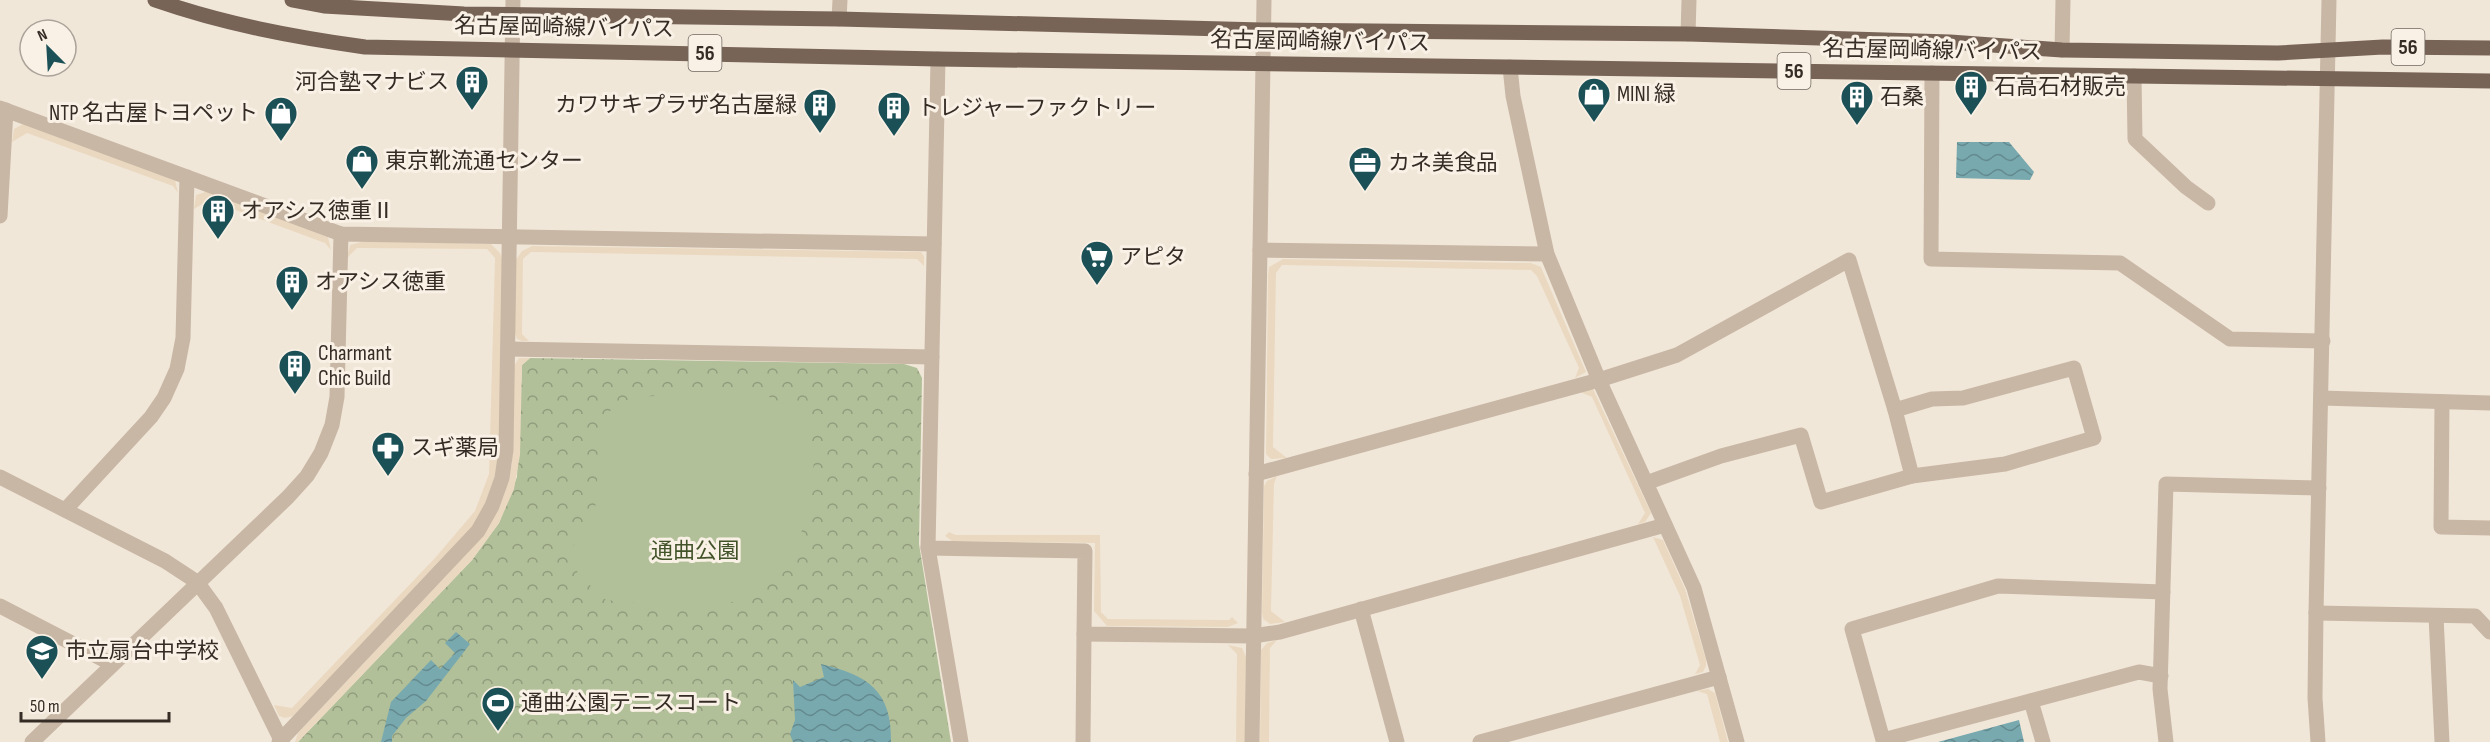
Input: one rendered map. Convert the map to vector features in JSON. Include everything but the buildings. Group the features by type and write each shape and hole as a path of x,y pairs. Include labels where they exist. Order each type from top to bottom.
{"main road":[{"name":"名古屋岡崎線バイパス","path":"155,0 206,17 284,36 365,47 938,59 2490,81"},
{"name":"名古屋岡崎線バイパス","path":"292,0 324,6 512,8 1262,30 1688,34 1950,42 2062,50 2278,53 2383,47 2490,48"}],"street":[{"path":"839,19 840,0"},
{"path":"1252,742 1264,0"},
{"path":"1688,34 1689,0"},
{"path":"2062,50 2063,0"},
{"path":"2318,742 2315,698 2316,613 2323,341 2326,51 2329,0"},
{"path":"0,477 165,561 197,582 216,608 281,741 478,531 492,506 502,478 506,450 512,8"},
{"path":"938,59 928,548 962,742"},
{"path":"1510,68 1513,96 1547,254 1599,380 1694,588 1737,742"},
{"path":"1932,73 1931,259 2120,263 2230,339 2323,341"},
{"path":"2134,76 2135,139 2186,187 2208,203"},
{"path":"0,216 3,109 340,234 934,244"},
{"path":"66,510 151,417 164,399 174,376 183,338 187,177"},
{"path":"32,742 288,497 307,476 321,453 332,425 338,397 340,234"},
{"path":"1260,250 1547,254"},
{"path":"1256,474 1599,380 1677,355 1849,260 1895,410 1912,476"},
{"path":"508,349 932,357"},
{"path":"1646,483 1721,456 1801,435 1821,502 1912,476 2005,464 2094,438 2074,368 1964,398 1932,399 1895,410"},
{"path":"2321,398 2490,403"},
{"path":"2442,402 2441,527 2490,528"},
{"path":"2166,742 2161,676 2166,484 2319,488"},
{"path":"1084,634 1253,636 1280,632 1665,525"},
{"path":"928,548 1086,551 1083,742"},
{"path":"2161,676 2139,672 1883,740 1852,629 1998,586 2163,592"},
{"path":"0,606 112,664"},
{"path":"1361,609 1397,742"},
{"path":"2316,613 2475,616 2490,632"},
{"path":"2436,616 2442,742"},
{"path":"1480,742 1719,676"},
{"path":"2031,700 2043,742"}],"green space":[{"name":"通曲公園","path":"530,358 904,364 917,368 922,378 919,544 951,742 298,742 472,560 499,523 517,477 522,365"},
{"path":"757,391 809,416 815,483 799,541 765,583 732,602 718,607 682,608 606,600 580,576 573,565 570,549 589,531 595,512 601,419 619,403 635,397"},
{"name":"通曲公園テニスコート","path":"507,723 515,742 464,742"}],"shaded area":[{"path":"23,124 175,180 178,193 173,186 27,133 12,142 14,129"},
{"path":"208,191 328,237 331,250 325,243 209,200 194,209 196,195"},
{"path":"365,241 491,244 500,253 502,259 499,464 485,505 471,531 293,716 285,718 279,716 274,705 292,708 435,558 475,511 489,474 495,258 487,249 357,248 347,258 350,245"},
{"path":"532,246 921,252 924,256 924,266 917,259 531,252 523,259 522,334 529,341 522,341 517,339 515,333 515,261 522,251"},
{"path":"1283,259 1531,263 1541,267 1586,372 1575,378 1579,368 1537,276 1531,270 1282,265 1276,273 1273,447 1287,458 1271,459 1266,454 1268,275 1269,267"},
{"path":"519,358 530,358 522,365 520,455 514,489 499,523 472,560 298,742 295,742 298,733 472,548 485,530 505,489 512,464 514,366"},
{"path":"1593,389 1651,513 1645,522 1638,524 1645,513 1592,397 1580,392"},
{"path":"1277,476 1274,484 1271,611 1285,622 1270,624 1263,619 1262,612 1264,486 1267,481"},
{"path":"949,532 956,535 1100,535 1101,612 1108,619 1229,620 1232,617 1238,623 1228,627 1107,626 1094,611 1095,543 952,541 945,536"},
{"path":"1653,537 1663,540 1685,589 1706,660 1703,672 1695,674 1700,665 1680,596"},
{"path":"1277,640 1270,648 1269,742 1260,742 1261,650 1267,643"},
{"path":"1228,645 1242,648 1246,657 1245,742 1236,742 1237,654"},
{"path":"1708,689 1715,693 1728,742 1720,742 1707,694 1697,691"}],"water":[{"path":"1957,142 2009,142 2034,172 2030,180 1956,178"},
{"path":"456,632 470,644 426,701 406,718 392,736 392,742 381,742 391,702 431,660 440,669 455,653 445,643"},
{"path":"821,664 852,674 874,688 882,698 887,710 891,742 793,742 790,734 795,720 793,680 800,687 824,677"},
{"path":"2019,720 2024,742 1938,742"}],"place":[{"name":"河合塾マナビス","path":"472,111"},
{"name":"石高石材販売","path":"1971,116"},
{"name":"MINI 緑","path":"1594,123"},
{"name":"石桑","path":"1857,126"},
{"name":"カワサキプラザ名古屋緑","path":"820,134"},
{"name":"トレジャーファクトリー","path":"894,137"},
{"name":"NTP 名古屋トヨペット","path":"281,142"},
{"name":"東京靴流通センター","path":"362,190"},
{"name":"カネ美食品","path":"1365,192"},
{"name":"オアシス徳重Ⅱ","path":"218,240"},
{"name":"アピタ","path":"1097,286"},
{"name":"オアシス徳重","path":"292,311"},
{"name":"Charmant Chic Build","path":"295,395"},
{"name":"スギ薬局","path":"388,477"},
{"name":"市立扇台中学校","path":"42,680"},
{"name":"通曲公園テニスコート","path":"498,732"}]}
